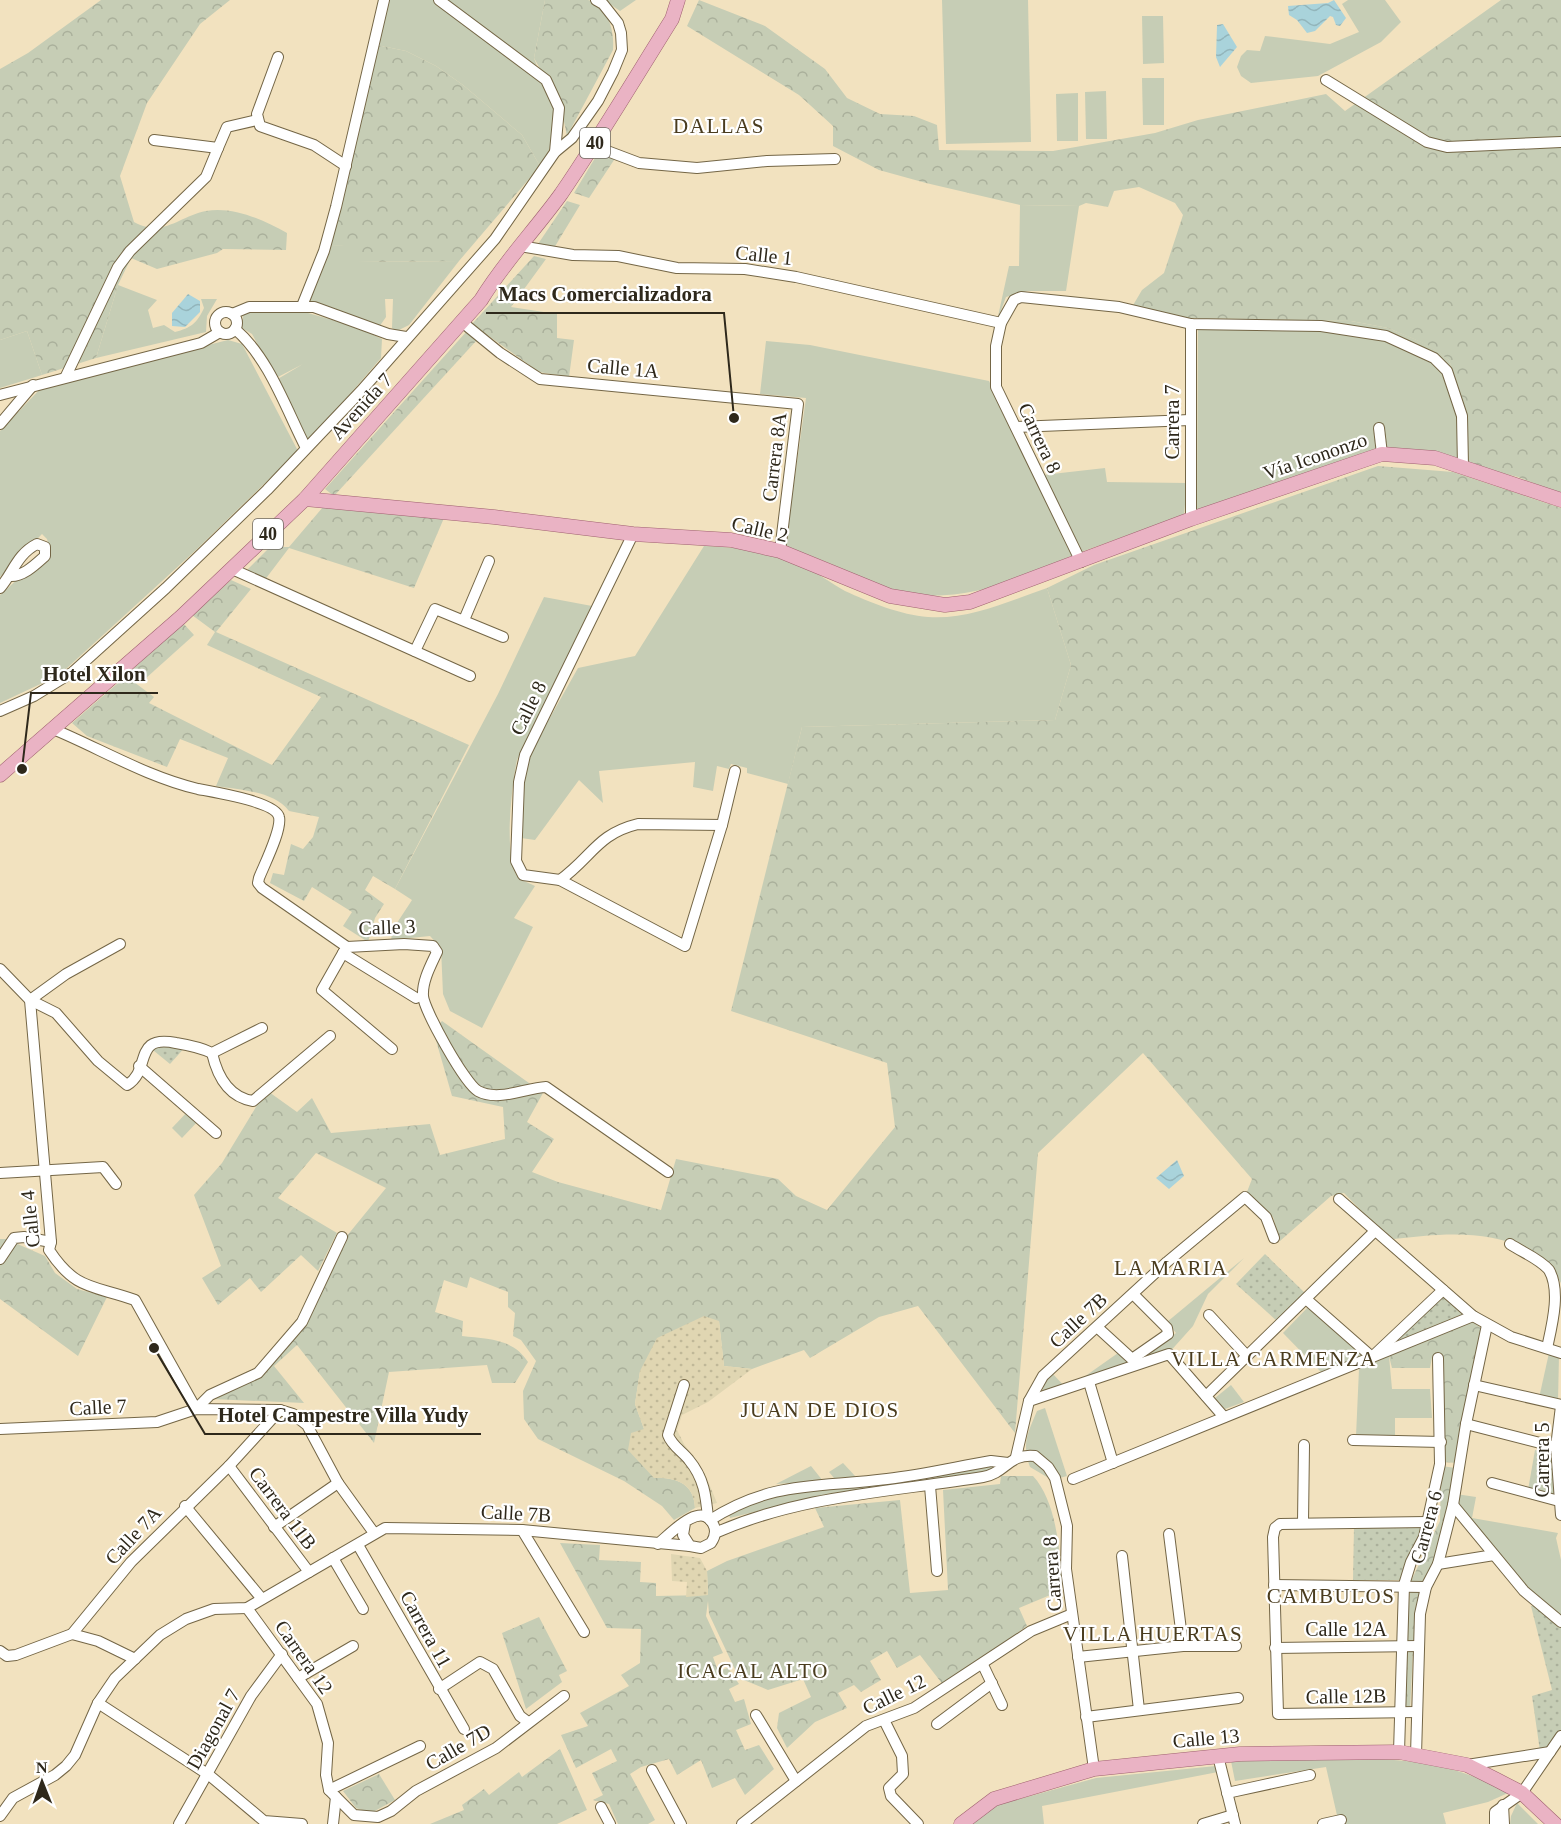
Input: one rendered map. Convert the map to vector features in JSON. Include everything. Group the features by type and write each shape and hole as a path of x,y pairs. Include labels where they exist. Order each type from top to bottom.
{"main road":[{"name":"Avenida 7","path":"0,775 231,569 305,499 462,322 481,300 496,275 594,146 672,19 678,0"},
{"name":"Vía Icononzo","path":"1188,520 1382,454 1435,458 1561,500"},
{"name":"Calle 2","path":"305,499 494,517 633,534 731,540 780,551 890,596 945,605 970,602 1188,520"},
{"name":"Calle 13","path":"961,1824 994,1799 1094,1769 1218,1756 1399,1752 1467,1766 1522,1793 1555,1824"}],"street":[{"path":"302,306 324,251 384,0"},
{"path":"439,0 546,81 559,108 555,152"},
{"path":"0,711 34,696 73,672 174,580 361,391 406,337 495,239 555,152 572,138 598,100 622,50 618,23 603,4 596,0"},
{"path":"278,57 257,120 260,126 314,145 346,166"},
{"path":"1326,80 1427,142 1447,147 1561,142"},
{"path":"66,376 118,267 130,251 206,177 227,127 257,120"},
{"path":"154,140 218,148"},
{"path":"594,146 639,163 697,168 767,161 835,159"},
{"name":"Calle 1","path":"520,246 573,255 618,256 677,268 745,269 796,277 1001,323"},
{"path":"1001,323 1014,300 1021,297 1119,307 1191,324 1321,326 1386,336 1434,358 1447,370 1462,416 1463,466"},
{"path":"232,314 249,307 314,307 388,334 406,337"},
{"path":"226,312 232,314 237,319 235,329 226,334 220,332 215,323 217,317 226,312"},
{"name":"Calle 1A","path":"462,322 500,353 540,379 798,404"},
{"name":"Carrera 8","path":"1001,323 996,346 996,387 1081,561"},
{"name":"Carrera 7","path":"1188,520 1191,324"},
{"path":"235,329 246,339 261,361 306,448"},
{"path":"0,395 66,376 201,343 212,339 220,332"},
{"path":"0,424 33,385"},
{"name":"Carrera 8A","path":"780,551 798,404"},
{"path":"1016,427 1190,420"},
{"path":"1379,428 1382,454"},
{"name":"Calle 8","path":"560,880 523,875 516,861 519,782 525,755 633,534"},
{"path":"465,620 489,561"},
{"path":"231,569 470,676"},
{"path":"0,588 10,576"},
{"path":"415,651 435,609 503,637"},
{"name":"Calle 3","path":"53,729 154,775 185,786 255,802 276,811 279,817 278,827 258,883 345,950 427,944 433,946 436,952 424,984 424,1007 465,1081 478,1092 498,1095 546,1087 668,1172"},
{"path":"722,825 638,824 626,827 607,836 579,867 560,880 685,946 722,825 735,771"},
{"path":"30,1000 66,974 120,944"},
{"path":"392,1048 322,990 345,950 417,998"},
{"path":"0,969 30,1000 56,1013 98,1061 127,1085 134,1081 148,1046 160,1040 201,1048 212,1053 221,1082 247,1100 254,1101 330,1036"},
{"name":"Calle 4","path":"30,1000 51,1242 49,1250 61,1269 79,1284 135,1300 196,1409"},
{"path":"212,1053 262,1028"},
{"path":"139,1066 216,1134"},
{"path":"0,1173 103,1167 116,1184"},
{"name":"Calle 7B","path":"1012,1460 1029,1401 1043,1376 1245,1197 1266,1217 1274,1238"},
{"path":"1340,1199 1473,1316 1511,1336 1561,1353"},
{"path":"1206,1396 1376,1231"},
{"path":"0,1259 14,1239 24,1237 51,1242"},
{"path":"196,1409 210,1395 258,1373 302,1322 342,1237"},
{"path":"1510,1244 1549,1270 1557,1285 1555,1312 1547,1348"},
{"path":"1372,1357 1443,1290"},
{"path":"1097,1327 1132,1359 1168,1334 1167,1328 1133,1294"},
{"path":"1306,1299 1372,1357"},
{"path":"1209,1315 1247,1356"},
{"path":"1073,1479 1473,1316"},
{"name":"Carrera 6","path":"1416,1755 1418,1646 1426,1587 1438,1564 1453,1506 1458,1466 1487,1325"},
{"path":"1029,1401 1169,1354 1224,1417"},
{"name":"Carrera 6","path":"1399,1752 1404,1585 1427,1521 1440,1464 1438,1358"},
{"path":"1089,1382 1113,1463"},
{"path":"684,1385 668,1435 670,1442 689,1460 704,1484 709,1519 715,1533"},
{"path":"1474,1385 1561,1405"},
{"name":"Carrera 5","path":"1561,1405 1556,1447 1558,1500 1561,1515"},
{"path":"0,1816 13,1798 55,1775 66,1766 75,1755 98,1703 116,1678 160,1635 186,1619 213,1609 247,1608 358,1545 374,1533 338,1483 307,1425 293,1414 280,1410 196,1409"},
{"name":"Calle 7","path":"0,1429 156,1422 196,1409"},
{"name":"Calle 7A","path":"72,1634 124,1570 185,1506 229,1466 280,1410"},
{"path":"1466,1424 1556,1447"},
{"path":"1353,1440 1441,1442"},
{"path":"1302,1522 1304,1445"},
{"name":"Carrera 8","path":"1012,1460 1035,1456 1048,1467 1059,1490 1067,1526 1066,1569 1094,1769"},
{"path":"658,1544 696,1516 709,1519 729,1508 774,1491 802,1485 887,1479 991,1461 1012,1460"},
{"path":"685,1523 683,1535 690,1546 707,1546 715,1533 780,1508 821,1499 930,1486 994,1475 1012,1460"},
{"path":"1440,1464 1458,1466"},
{"name":"Carrera 11B","path":"229,1466 309,1572"},
{"path":"274,1527 338,1483"},
{"path":"1491,1483 1558,1500"},
{"path":"930,1486 937,1571"},
{"name":"Carrera 12","path":"185,1506 262,1599"},
{"path":"1453,1506 1524,1591 1561,1622"},
{"path":"1275,1648 1272,1537 1275,1528 1280,1524 1302,1522 1427,1521"},
{"name":"Calle 7B","path":"374,1533 397,1526 522,1530 690,1546"},
{"path":"522,1530 584,1632"},
{"path":"1169,1534 1183,1646"},
{"name":"Carrera 11","path":"358,1545 464,1729"},
{"path":"1438,1564 1494,1555"},
{"path":"1122,1556 1139,1710"},
{"path":"333,1558 363,1609"},
{"path":"1274,1585 1426,1587"},
{"name":"Carrera 12","path":"247,1608 316,1704 325,1729 333,1824"},
{"name":"Calle 12","path":"742,1824 866,1726 914,1708 983,1665 1031,1631 1072,1614"},
{"path":"0,1651 7,1656 16,1654 72,1634 98,1641 135,1659"},
{"path":"298,1678 353,1646"},
{"path":"1078,1658 1183,1646 1236,1646"},
{"name":"Calle 12A","path":"1275,1648 1418,1646"},
{"name":"Calle 12B","path":"1275,1648 1278,1714 1416,1712"},
{"name":"Diagonal 7","path":"179,1824 209,1775 251,1696 282,1654"},
{"path":"439,1689 480,1662 487,1664 520,1716 528,1722"},
{"path":"983,1665 1002,1704"},
{"path":"937,1724 992,1683"},
{"name":"Calle 7D","path":"332,1794 354,1815 365,1818 378,1817 391,1811 416,1791 496,1748 564,1696"},
{"path":"1086,1717 1238,1698"},
{"path":"98,1703 209,1775 264,1821 302,1824"},
{"path":"756,1715 796,1781"},
{"path":"884,1720 903,1764 903,1774 889,1788 891,1796 918,1824"},
{"path":"1495,1824 1496,1812 1522,1793 1561,1736"},
{"path":"332,1794 420,1746"},
{"name":"Calle 13","path":"1467,1766 1550,1752"},
{"path":"1203,1824 1234,1820 1218,1756"},
{"path":"652,1770 681,1824"},
{"path":"1227,1793 1310,1775"},
{"path":"1503,1805 1504,1824"},
{"path":"601,1807 610,1824"},
{"path":"1323,1824 1341,1820"}],"green space":[{"path":"101,0 230,0 200,24 147,103 120,176 134,222 154,228 163,227 206,211 227,210 258,219 287,233 286,250 223,249 217,253 157,269 131,258 118,285 96,358 42,375 27,331 0,340 0,69 28,53"},
{"path":"385,0 434,0 542,82 555,109 550,148 540,166 522,135 463,85 436,66 406,51 377,45"},
{"path":"446,0 545,0 534,58 537,66"},
{"path":"545,0 588,0 595,3 601,7 609,20 613,36 613,50 567,136 561,107 534,58"},
{"path":"604,0 636,0 620,11"},
{"path":"699,0 765,26 825,69 847,98 880,114 914,116 937,125 939,150 1053,151 1155,133 1198,120 1326,94 1345,111 1501,0 1561,0 1561,494 1518,477 1468,465 1466,410 1449,360 1428,345 1388,328 1351,321 1190,318 1132,307 1142,290 1164,273 1183,215 1175,203 1139,187 1114,191 1108,207 1086,203 1079,206 1020,205 879,170 833,146 833,126 799,95 687,26"},
{"path":"942,0 1028,0 1031,142 946,144"},
{"path":"1348,0 1385,0 1401,22 1381,42 1318,76 1251,83 1241,76 1237,67 1241,56 1247,50 1260,51 1265,36 1330,44 1359,32 1342,4"},
{"path":"1142,16 1163,16 1164,63 1143,64"},
{"path":"377,45 406,51 436,66 463,85 522,135 540,166 459,261 358,262 359,245 330,246 355,149"},
{"path":"1142,78 1164,78 1164,125 1143,125"},
{"path":"1106,91 1107,139 1086,139 1085,92"},
{"path":"1078,93 1078,141 1057,141 1056,94"},
{"path":"601,148 616,157 589,198 574,193"},
{"path":"567,201 580,205 554,248 538,244"},
{"path":"1020,205 1079,206 1066,291 1027,291 1006,297 997,321 1009,266 1019,266"},
{"path":"359,244 359,262 459,261 409,325 397,331 392,328 393,299 385,299 386,317 379,327 306,303 330,246"},
{"path":"534,256 546,259 511,307 557,314 557,338 574,340 569,377 539,372 472,324"},
{"path":"118,285 157,300 148,310 153,328 164,325 175,332 189,327 199,318 204,308 201,299 217,299 207,316 206,332 96,358"},
{"path":"247,311 301,311 357,327 382,339 381,358 309,442 276,380 303,364 276,378 252,334 242,328 243,314"},
{"path":"1198,318 1351,321 1388,328 1429,345 1449,360 1467,410 1468,465 1376,450 1197,512"},
{"path":"27,331 42,375 0,388 0,340"},
{"path":"467,331 477,340 334,496 325,489"},
{"path":"228,340 242,344 298,451 196,550 67,668 49,680 0,703 0,595 50,550 47,539 42,534 0,577 0,431 42,387"},
{"path":"766,341 810,345 989,381 1073,555 1008,583 962,594 938,596 888,590 831,564 785,547 806,398 760,394"},
{"path":"1378,466 1453,472 1561,508 1561,1283 1546,1264 1529,1251 1508,1242 1463,1235 1394,1239 1373,1223 1344,1193 1331,1196 1280,1241 1273,1217 1245,1197 1252,1179 1143,1053 1038,1153 1015,1433 918,1306 879,1317 810,1358 804,1350 752,1369 724,1366 719,1321 640,1371 635,1404 644,1429 654,1478 676,1480 682,1483 694,1499 695,1508 674,1520 662,1506 624,1481 538,1439 524,1419 523,1391 536,1361 521,1340 513,1336 515,1313 508,1307 508,1292 470,1277 467,1288 444,1280 435,1312 463,1321 462,1336 499,1341 522,1354 528,1362 515,1383 492,1383 487,1365 389,1372 374,1443 297,1345 274,1366 304,1403 210,1399 261,1377 304,1323 346,1237 386,1188 316,1153 278,1198 337,1233 318,1271 301,1255 261,1292 250,1278 218,1305 202,1278 221,1266 194,1195 222,1163 259,1102 269,1092 297,1112 312,1098 331,1133 430,1124 440,1155 505,1139 503,1107 452,1096 433,1030 442,1021 543,1093 527,1122 554,1139 532,1172 558,1182 661,1210 676,1159 778,1179 796,1196 827,1210 895,1127 887,1063 731,1011 802,727 1055,720 1071,665 1047,588 1094,565"},
{"path":"1105,468 1107,482 1187,483 1184,515 1081,552 1043,475"},
{"path":"323,507 444,518 414,588 289,548 264,581 246,571 270,547 289,547"},
{"path":"704,546 741,549 779,556 808,568 854,595 918,616 943,617 974,613 1047,588 1071,665 1055,720 802,727 788,784 747,773 747,768 731,764 729,769 717,766 713,791 693,787 695,762 599,771 603,803 579,780 535,840 521,838 523,779 530,753 578,668 635,656"},
{"path":"231,580 251,589 216,632 469,745 395,889 373,876 365,890 384,904 375,918 368,942 343,926 352,912 312,887 304,901 270,883 273,873 284,875 291,844 303,849 313,837 319,817 289,811 283,804 266,795 216,786 228,758 180,739 167,767 87,736 72,723 126,676 154,697 149,703 272,765 321,697 207,645 215,632 192,615"},
{"path":"544,597 592,606 517,760 510,820 513,868 518,877 535,886 514,918 533,927 482,1028 450,1011 443,994 441,948 430,936 391,940 393,929 412,900 395,889 498,694"},
{"path":"183,623 194,635 145,679 132,670"},
{"path":"187,1045 170,1064 148,1046"},
{"path":"189,1110 200,1119 182,1138 172,1128"},
{"path":"0,1239 6,1239 45,1256 55,1273 77,1289 107,1297 78,1356 0,1299"},
{"path":"1265,1254 1305,1293 1278,1322 1236,1284"},
{"path":"1244,1258 1208,1294 1193,1326 1167,1355 1039,1400 1046,1380 1052,1373 1067,1389 1118,1353 1125,1360 1138,1362 1176,1333 1167,1322"},
{"path":"1445,1296 1466,1316 1383,1350 1439,1297"},
{"path":"1309,1306 1365,1356 1321,1372 1283,1333"},
{"path":"1472,1321 1481,1328 1457,1463 1443,1462 1442,1356 1432,1357 1430,1368 1392,1368 1389,1356"},
{"path":"1549,1353 1559,1355 1558,1401 1539,1398"},
{"path":"1389,1356 1392,1389 1430,1389 1432,1418 1395,1418 1395,1438 1356,1436 1359,1369"},
{"path":"1231,1385 1244,1402 1225,1409 1215,1398"},
{"path":"1045,1408 1067,1476 1052,1480 1030,1467 1026,1452 1028,1433 1037,1411"},
{"path":"1535,1450 1553,1454 1556,1495 1528,1490"},
{"path":"843,1463 856,1477 834,1478 829,1472"},
{"path":"992,1463 993,1473 889,1489 831,1493 730,1518 728,1511 778,1495"},
{"path":"811,1466 823,1481 776,1484"},
{"path":"1441,1466 1456,1468 1437,1553 1424,1584 1411,1581 1440,1521"},
{"path":"1001,1476 1033,1476 1049,1504 1058,1540 1063,1610 1055,1593 1019,1608 1027,1626 944,1686 920,1655 897,1668 887,1651 870,1661 881,1680 861,1692 854,1685 838,1693 847,1708 815,1722 787,1748 777,1728 779,1713 811,1697 803,1679 768,1690 739,1678 709,1614 708,1601 706,1616 723,1653 713,1657 718,1671 728,1668 739,1684 729,1689 735,1702 744,1699 751,1724 736,1730 745,1750 759,1745 774,1769 745,1795 735,1778 712,1788 701,1760 677,1775 669,1759 641,1767 630,1774 655,1820 648,1824 618,1824 609,1804 593,1800 603,1795 592,1773 617,1761 611,1749 576,1768 561,1735 588,1726 580,1713 629,1686 621,1675 640,1663 641,1629 607,1628 560,1543 600,1545 599,1560 641,1562 640,1582 656,1583 656,1596 708,1595 707,1571 727,1561 824,1527 815,1508 900,1500 910,1593 948,1590 943,1490 1000,1484"},
{"path":"1456,1494 1476,1497 1472,1518 1558,1533 1556,1538 1561,1560 1561,1619 1537,1600 1455,1503"},
{"path":"1430,1523 1406,1580 1353,1580 1354,1527"},
{"path":"1410,1588 1420,1589 1414,1642 1407,1642"},
{"path":"1531,1606 1537,1606 1561,1626 1561,1731 1548,1749 1540,1751 1532,1696 1552,1690"},
{"path":"539,1617 567,1671 559,1675 562,1682 526,1709 502,1633"},
{"path":"1405,1651 1413,1651 1410,1710 1401,1709"},
{"path":"560,1749 587,1810 557,1824 430,1824 464,1810 462,1805 484,1789 489,1795 519,1772 522,1777"},
{"path":"1386,1759 1447,1768 1487,1782 1508,1793 1488,1802 1443,1813 1446,1824 1339,1824 1326,1767 1235,1781 1231,1761"},
{"path":"1216,1766 1218,1772 1042,1806 1044,1824 972,1824 994,1806 1096,1778"},
{"path":"379,1774 395,1800 371,1813 356,1808 343,1791"},
{"path":"1517,1803 1538,1824 1510,1824"}],"sand":[{"path":"704,1316 719,1321 724,1366 752,1369 708,1402 682,1415 677,1430 705,1474 717,1503 695,1508 694,1499 687,1487 676,1480 654,1478 628,1450 631,1433 644,1429 635,1404 640,1371 657,1338"},
{"path":"671,1554 700,1558 707,1571 708,1595 686,1597 687,1582 672,1581"}],"water":[{"path":"1334,0 1346,18 1340,26 1336,25 1333,17 1330,16 1315,31 1307,33 1297,20 1289,15 1288,6 1328,3"},
{"path":"1223,24 1237,47 1220,67 1216,57 1217,25"},
{"path":"188,294 200,301 200,312 185,327 172,326 172,313"},
{"path":"1177,1160 1184,1176 1169,1189 1156,1178"}],"place":[{"name":"Macs Comercializadora","path":"734,418"},
{"name":"Hotel Xilon","path":"22,769"},
{"name":"Hotel Campestre Villa Yudy","path":"154,1348"}],"district":[{"name":"DALLAS","path":"719,126"},
{"name":"LA MARIA","path":"1171,1268"},
{"name":"VILLA CARMENZA","path":"1274,1359"},
{"name":"JUAN DE DIOS","path":"820,1410"},
{"name":"CAMBULOS","path":"1331,1596"},
{"name":"VILLA HUERTAS","path":"1153,1634"},
{"name":"ICACAL ALTO","path":"753,1671"}]}
